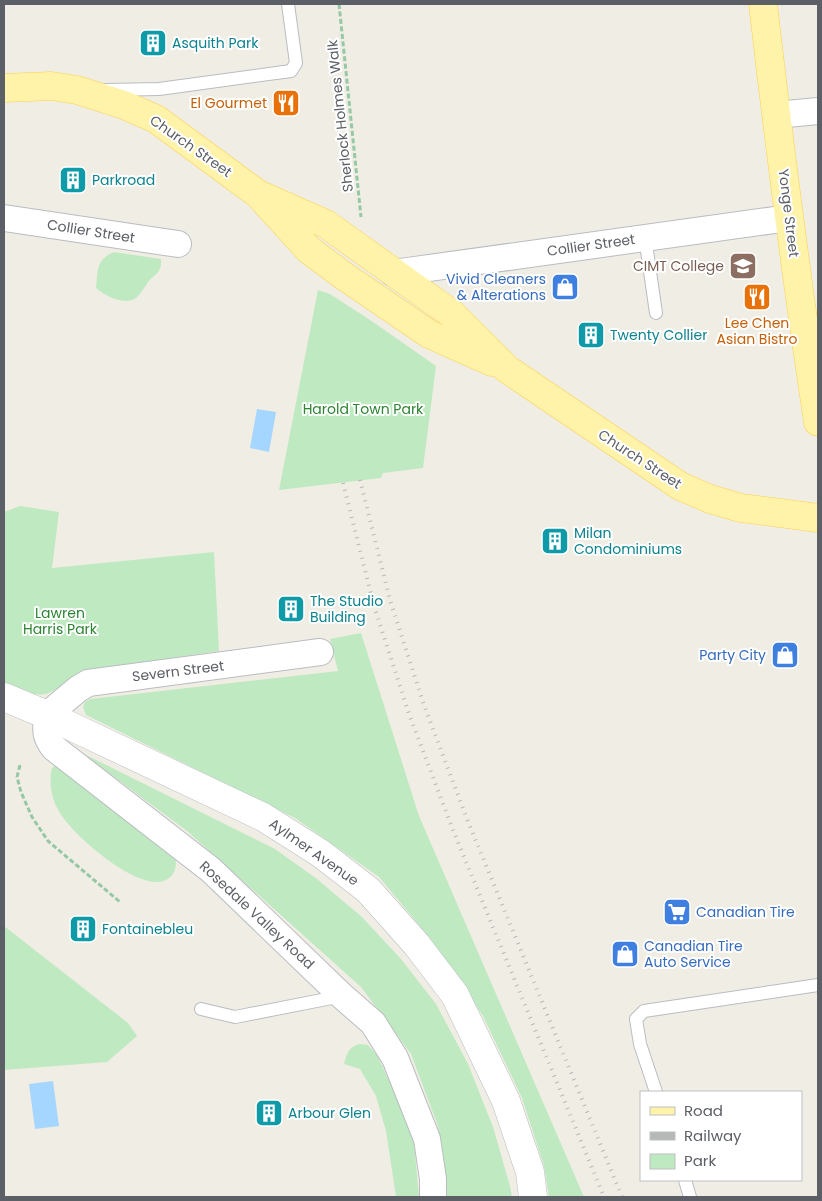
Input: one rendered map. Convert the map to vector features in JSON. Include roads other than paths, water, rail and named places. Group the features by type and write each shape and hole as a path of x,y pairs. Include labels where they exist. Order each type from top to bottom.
{"main road":[{"name":"Yonge Street","path":"763,4 789,218 818,422"},
{"name":"Church Street","path":"4,88 51,86 77,90 124,105 156,119 258,194 309,250 344,276 429,334 508,369"},
{"name":"Church Street","path":"258,194 326,224 452,314 508,369 680,486 710,499 741,508 818,518"}],"street":[{"path":"776,116 818,111"},
{"name":"Collier Street","path":"4,218 178,244"},
{"name":"Collier Street","path":"393,273 789,218"},
{"name":"Severn Street","path":"48,715 78,688 88,682 320,652"},
{"path":"4,698 48,715"},
{"name":"Rosedale Valley Road","path":"48,715 46,734 47,739 54,748 211,870 342,996 373,1023 395,1058 426,1139 434,1197"},
{"name":"Aylmer Avenue","path":"48,715 263,817 320,853 368,890 416,945 455,996 506,1101 530,1172 533,1197"}],"lane":[{"path":"77,90 158,89 291,71 296,62 288,4"},
{"path":"644,237 656,313"},
{"path":"656,1091 640,1044 636,1020 644,1011 818,986"},
{"path":"201,1009 234,1017 342,996"},
{"path":"684,1181 690,1197"}],"water":[{"path":"257,409 276,412 269,452 250,448"},
{"path":"53,1081 59,1126 35,1129 29,1084"}],"railway":[{"path":"360,480 390,600 424,705 467,819 622,1197"},
{"path":"343,483 374,606 409,714 453,830 604,1197"}],"place":[{"name":"Asquith Park","path":"153,43"},
{"name":"El Gourmet","path":"286,103"},
{"name":"Parkroad","path":"73,180"},
{"name":"CIMT College","path":"743,266"},
{"name":"Vivid Cleaners & Alterations","path":"565,287"},
{"name":"Lee Chen Asian Bistro","path":"757,297"},
{"name":"Twenty Collier","path":"591,335"},
{"name":"Milan Condominiums","path":"555,541"},
{"name":"The Studio Building","path":"291,609"},
{"name":"Party City","path":"785,655"},
{"name":"Canadian Tire","path":"677,912"},
{"name":"Fontainebleu","path":"83,929"},
{"name":"Canadian Tire Auto Service","path":"625,954"},
{"name":"Arbour Glen","path":"269,1113"}],"park label":[{"name":"Harold Town Park","path":"363,409"},
{"name":"Lawren Harris Park","path":"60,622"}]}
